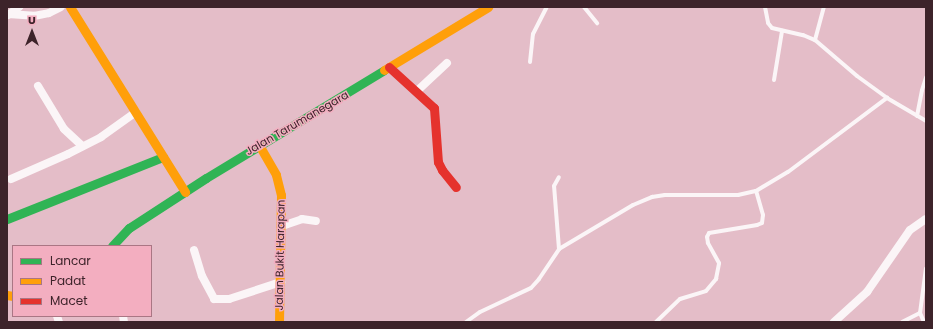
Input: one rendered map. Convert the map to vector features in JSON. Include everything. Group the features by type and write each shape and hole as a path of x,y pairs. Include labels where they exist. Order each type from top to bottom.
{"street":[{"path":"8,15 19,7"},
{"path":"8,15 34,16 49,13 61,7"},
{"path":"70,7 185,192"},
{"name":"Jalan Tarumanegara","path":"113,245 129,228 259,145 488,7"},
{"path":"417,91 447,63"},
{"path":"389,67 417,91 435,110 438,162 442,170 456,187"},
{"path":"38,86 64,129 82,146"},
{"path":"11,179 101,137 136,112"},
{"name":"Jalan Bukit Harapan","path":"259,145 279,184 281,195 282,226 279,322"},
{"path":"7,219 163,157"},
{"path":"834,322 867,292 910,230 926,219"},
{"path":"282,226 302,220 316,221"},
{"path":"194,250 202,276 214,299 229,299 281,282"}],"lane":[{"path":"530,62 534,34 547,7"},
{"path":"584,7 596,23"},
{"path":"765,7 770,26 782,31 803,35 815,40 846,68 887,98 926,121"},
{"path":"815,40 824,7"},
{"path":"774,80 782,31"},
{"path":"917,116 926,78"},
{"path":"466,322 480,312 531,288 539,279 559,249 633,205 652,197 665,195 738,195 756,191 788,172 887,98"},
{"path":"559,249 554,186 560,177"},
{"path":"656,322 677,301 706,291 716,279 719,263 708,243 707,237 709,233 756,225 762,222 763,215 756,191"},
{"path":"924,322 920,313 926,268"},
{"path":"902,322 920,313"}],"traffic: fast":[{"path":"113,245 129,228 206,178 384,70"},
{"path":"7,219 163,157"}],"traffic: slow":[{"path":"70,7 185,192"},
{"path":"384,70 488,7"},
{"path":"259,145 276,175 281,195 279,322"},
{"path":"7,295 12,296"}],"traffic: jam":[{"path":"389,67 434,108 438,162 442,170 456,187"}]}
